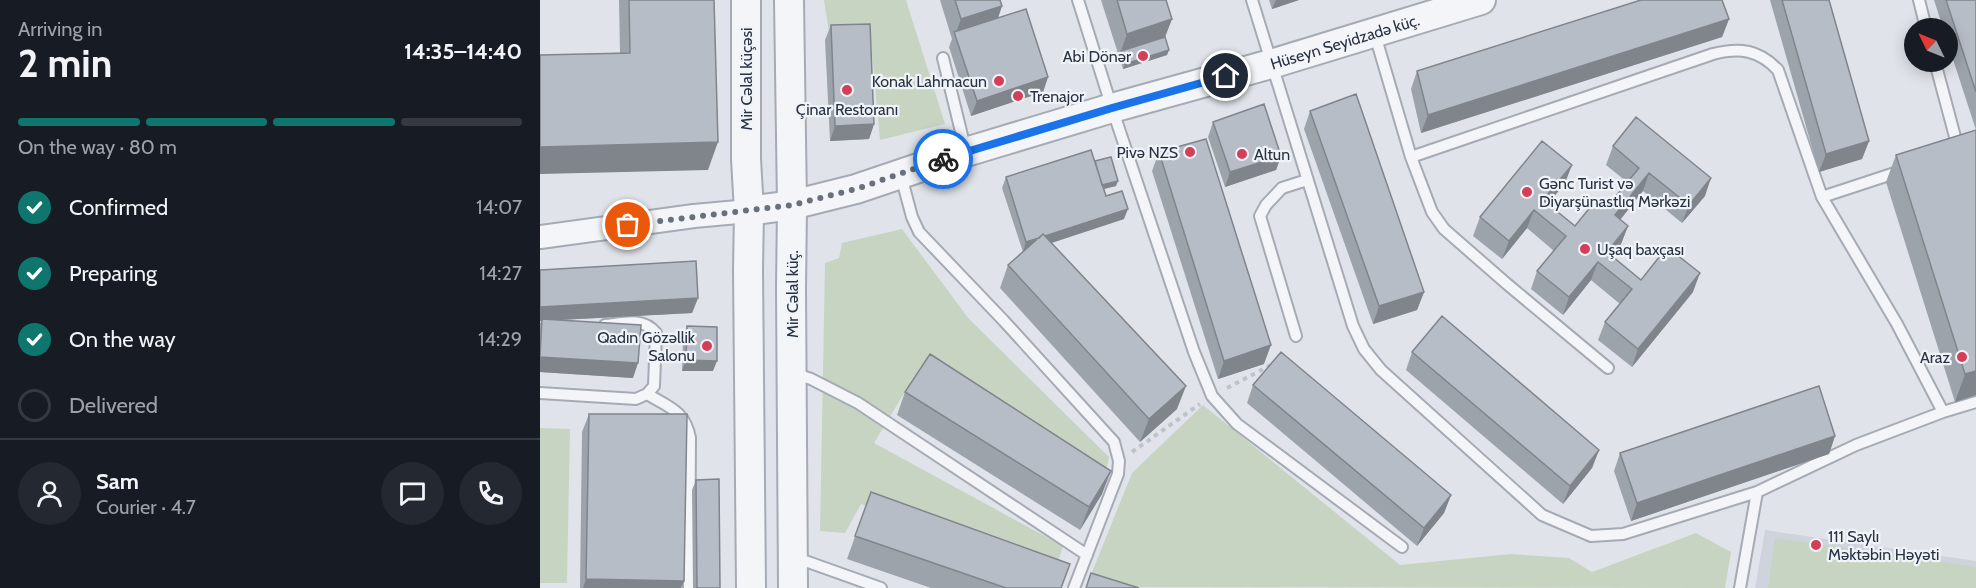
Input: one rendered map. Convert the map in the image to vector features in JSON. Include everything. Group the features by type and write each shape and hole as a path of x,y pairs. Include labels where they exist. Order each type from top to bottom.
{"street":[{"name":"Mir Cəlal küçəsi","path":"746,0 746,159 749,211"},
{"name":"Mir Cəlal küç.","path":"789,0 793,588"},
{"name":"Hüseyn Seyidzadə küç.","path":"749,211 792,205 856,189 966,152 1112,108 1271,64 1480,0"},
{"path":"540,237 694,216 749,211 751,588"}],"lane":[{"path":"1078,0 1194,352 1212,396 1237,424 1402,547"},
{"path":"1252,0 1353,326 1364,349 1381,370 1542,515 1591,536 1623,534 1757,492 1856,445 1976,402"},
{"path":"1919,0 1924,18"},
{"path":"1374,33 1411,156 1432,212 1444,229 1608,368"},
{"path":"1411,156 1702,57 1730,50 1753,53 1766,58 1778,70 1822,197 1897,324 1944,412"},
{"path":"943,58 966,152"},
{"path":"1938,72 1958,152"},
{"path":"1822,197 1917,166"},
{"path":"900,173 912,217 919,232 1114,442 1119,461 1118,474 1074,588"},
{"path":"1296,336 1260,216 1266,205 1282,188 1307,180"},
{"path":"540,393 636,399 647,394 654,386 656,333 651,327 642,322 594,325"},
{"path":"792,373 811,379 858,403 1087,555"},
{"path":"647,394 680,414 688,425 690,438 689,588"},
{"path":"1740,588 1757,492"},
{"path":"793,556 881,588"}],"shaded area":[{"name":"111 Saylı Məktəbin Həyəti","path":"1765,530 1976,561 1976,588 1755,588"}],"green space":[{"path":"824,0 906,0 945,124 880,140 870,32 829,33"},
{"path":"902,229 969,319 1109,457 1104,482 920,367 874,443 1063,546 1054,574 861,504 845,533 820,531 825,263 839,258 842,243"},
{"path":"1203,405 1400,565 1511,554 1569,558 1592,572 1696,533 1731,552 1725,588 1086,587 1132,473"},
{"path":"540,428 570,429 567,583 540,583"},
{"name":"111 Saylı Məktəbin Həyəti","path":"1775,538 1976,567 1976,588 1768,588"}],"building":[{"path":"629,0 714,0 718,142 540,147 540,55 630,53"},
{"path":"955,0 1000,0 1002,6 961,19"},
{"path":"1117,0 1166,0 1172,19 1127,34"},
{"path":"1641,0 1722,0 1729,19 1428,115 1417,71"},
{"path":"1782,0 1829,0 1869,141 1826,154"},
{"path":"1946,0 1976,0 1976,92 1958,37 1958,18 1952,18"},
{"name":"Konak Lahmacun","path":"1026,9 1048,77 977,101 954,32"},
{"name":"Çinar Restoranı","path":"870,24 874,124 835,126 831,25"},
{"name":"Abi Dönər","path":"1165,37 1169,50 1125,64 1121,51"},
{"path":"1356,94 1424,292 1379,306 1310,111"},
{"name":"Altun","path":"1264,104 1281,156 1230,172 1213,122"},
{"name":"Uşaq baxçası","path":"1636,117 1711,178 1689,205 1649,173 1615,215 1628,226 1607,252 1641,280 1667,247 1700,273 1638,349 1605,322 1632,289 1598,262 1569,297 1537,271 1566,236 1534,210 1509,241 1480,217 1542,141 1572,165 1543,200 1575,226 1596,200 1606,208 1639,168 1613,146"},
{"path":"1976,130 1976,371 1965,374 1896,155"},
{"path":"1206,139 1271,345 1224,361 1159,152"},
{"path":"1091,150 1106,196 1122,191 1128,209 1045,236 1043,234 1039,238 1026,242 1006,177"},
{"path":"1111,157 1118,181 1102,185 1095,161"},
{"path":"1043,234 1186,386 1149,419 1008,265"},
{"path":"696,261 698,298 540,307 540,270"},
{"path":"1442,316 1599,450 1570,486 1412,352"},
{"path":"542,319 641,325 638,363 540,357"},
{"path":"687,326 717,327 717,361 686,360"},
{"path":"1281,352 1451,495 1424,528 1253,385"},
{"path":"930,354 1111,471 1089,507 905,392"},
{"path":"1819,386 1835,436 1637,503 1620,453"},
{"path":"589,414 687,414 684,581 586,579"},
{"path":"719,479 720,588 697,588 696,480"},
{"path":"871,492 1070,564 1061,588 1006,588 855,536"},
{"path":"1091,573 1139,588 1086,588"}],"way so far":[{"path":"628,225 792,205 856,189 943,159"}],"place":[{"name":"Abi Dönər","path":"1143,56"},
{"name":"Konak Lahmacun","path":"999,81"},
{"name":"Çinar Restoranı","path":"847,90"},
{"name":"Trenajor","path":"1018,96"},
{"name":"Pivə NZS","path":"1190,152"},
{"name":"Altun","path":"1242,154"},
{"name":"Gənc Turist və Diyarşünastlıq Mərkəzi","path":"1527,192"},
{"name":"Uşaq baxçası","path":"1585,249"},
{"name":"Qadın Gözəllik Salonu","path":"707,346"},
{"name":"Araz","path":"1962,357"},
{"name":"111 Saylı Məktəbin Həyəti","path":"1816,545"}],"route":[{"path":"943,159 1226,76"}]}
